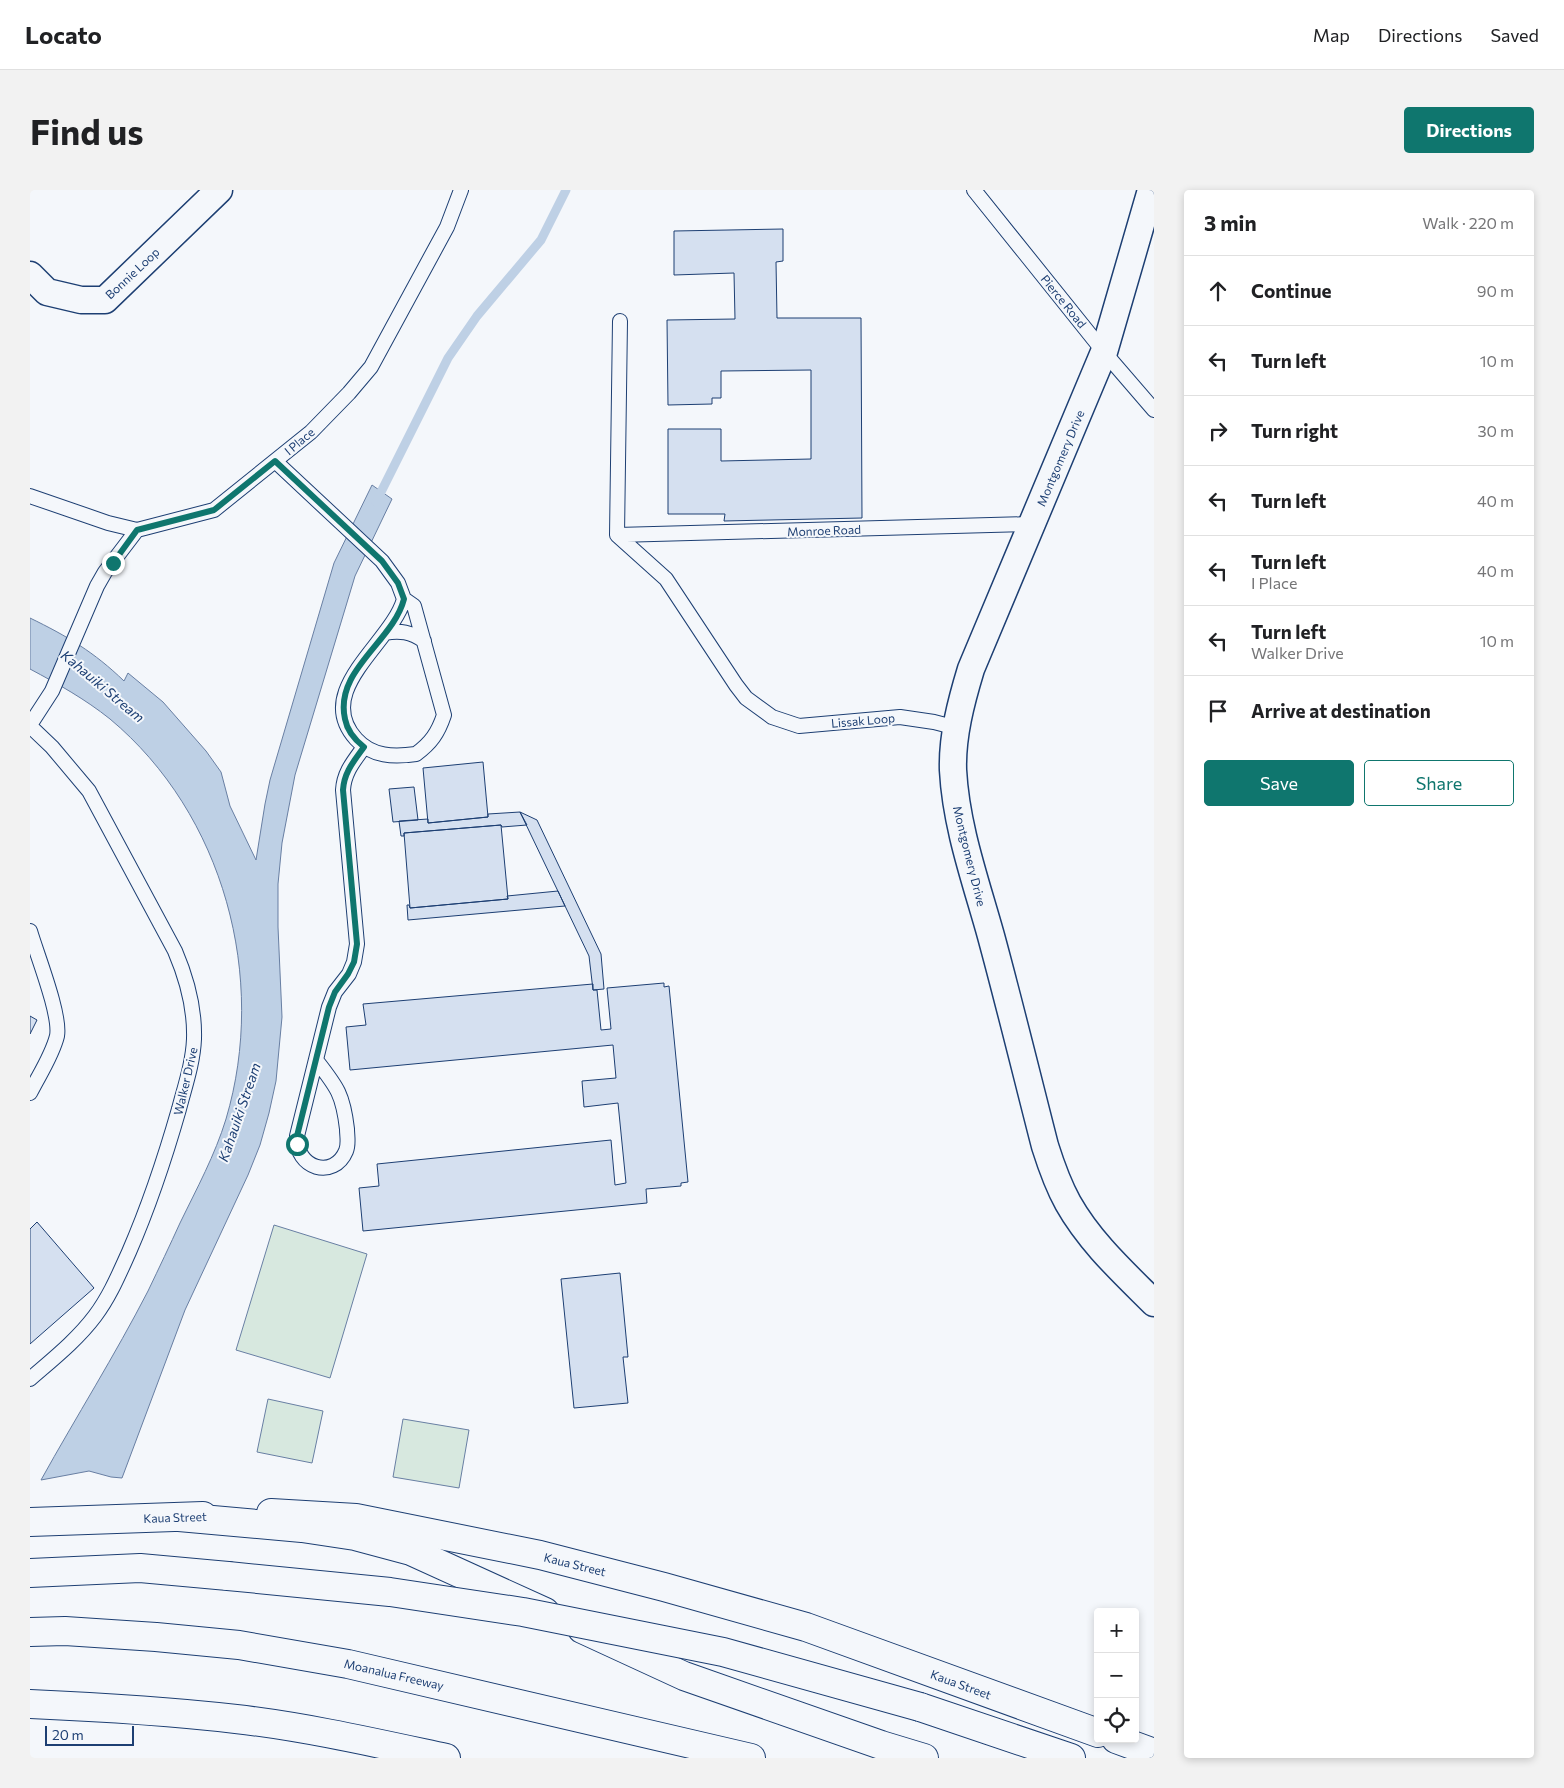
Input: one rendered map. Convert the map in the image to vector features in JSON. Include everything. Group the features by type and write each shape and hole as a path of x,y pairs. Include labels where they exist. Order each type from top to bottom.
{"main road":[{"name":"Kaua Street","path":"30,1522 271,1512 356,1518 540,1555 664,1587 806,1627 1094,1732"},
{"path":"179,1517 302,1528 355,1536 411,1551 684,1676 881,1745 924,1758"},
{"path":"30,1573 140,1568 390,1592 523,1612 723,1652 920,1707 1071,1758"},
{"name":"Moanalua Freeway","path":"30,1632 74,1632 156,1637 239,1645 348,1664 752,1758"},
{"path":"30,1704 130,1709 237,1719 340,1736 446,1758"},
{"path":"1127,1743 1154,1753"}],"street":[{"name":"Bonnie Loop","path":"30,275 47,292 81,300 105,300 218,190"},
{"name":"Montgomery Drive","path":"1151,190 1104,352 971,669 961,703 953,768 960,826 998,962 1045,1146 1055,1175 1068,1203 1086,1231 1154,1303"}],"lane":[{"name":"I Place","path":"30,496 108,523 137,530 214,510 311,432 371,367 447,227 461,190"},
{"name":"Pierce Road","path":"974,190 1104,352 1154,410"},
{"path":"617,535 620,321"},
{"path":"275,461 390,569 404,599 414,606 444,715 434,739 416,754 381,755 364,747 351,734 343,711 343,699 346,687 352,676 398,617 404,599"},
{"name":"Monroe Road","path":"617,535 1032,524"},
{"name":"Walker Drive","path":"30,1379 85,1328 116,1282 136,1234 172,1135 191,1063 194,1040 194,1018 190,995 184,972 175,951 89,792 52,746 30,725 52,691 105,572 137,530"},
{"name":"Lissak Loop","path":"617,535 666,579 746,698 772,717 799,726 900,717 934,722 957,728"},
{"path":"385,633 395,631 406,632 424,641"},
{"path":"316,1060 331,1079 343,1102 348,1144 346,1152 341,1159 326,1167 317,1167 303,1159 298,1152 297,1136 329,1007 335,992 351,968 357,944 343,790 349,768 364,747"},
{"path":"30,931 57,1021 56,1037 30,1093"}],"shaded area":[{"path":"274,1225 367,1254 330,1378 236,1350"},
{"path":"268,1399 323,1411 312,1463 257,1452"},
{"path":"403,1419 469,1430 459,1488 393,1477"}],"water":[{"name":"Kahauiki Stream","path":"372,485 392,499 355,576 295,775 282,843 278,884 278,927 282,1017 276,1081 260,1145 185,1310 122,1478 89,1471 41,1480 148,1291 211,1158 226,1119 238,1065 242,1010 238,956 226,902 208,850 182,802 149,758 101,712 81,698 30,669 30,618 80,645 102,661 124,681 128,673 163,702 206,751 221,772 230,806 256,860 270,780 334,563"}],"building":[{"path":"783,229 783,261 776,262 777,318 861,318 862,518 724,521 725,514 668,514 668,429 721,429 721,461 811,459 811,370 721,371 721,398 712,398 712,404 668,405 667,320 735,319 734,273 674,275 674,231"},
{"path":"483,762 488,817 428,823 423,768"},
{"path":"414,787 418,820 393,822 389,789"},
{"path":"520,812 537,820 601,954 604,989 593,990 589,956"},
{"path":"520,812 527,825 502,827 501,825 404,833 404,836 401,836 399,821 428,819 428,823 488,817 488,814"},
{"path":"501,825 508,899 410,908 404,833"},
{"path":"558,891 565,906 408,920 407,905 410,908 508,899 507,896"},
{"path":"664,983 664,987 669,986 688,1182 681,1183 681,1186 646,1189 647,1203 363,1231 359,1188 379,1186 377,1164 611,1140 615,1185 626,1183 618,1103 584,1107 582,1081 616,1078 613,1045 350,1070 346,1027 366,1025 363,1004 593,984 593,990 597,990 601,1030 611,1029 607,988"},
{"path":"30,1016 37,1020 30,1034"},
{"path":"37,1222 94,1288 30,1344 30,1229"},
{"path":"620,1273 628,1357 623,1357 628,1403 574,1408 561,1279"}],"waterway":[{"path":"376,502 448,358 477,316 541,240 566,190"}],"route":[{"path":"113,563 137,530 214,510 275,461 390,569 404,599 398,617 392,626 352,676 346,687 343,699 346,723 351,734 364,747 349,768 343,790 357,944 354,962 335,992 329,1007 297,1136 297,1144"}]}
